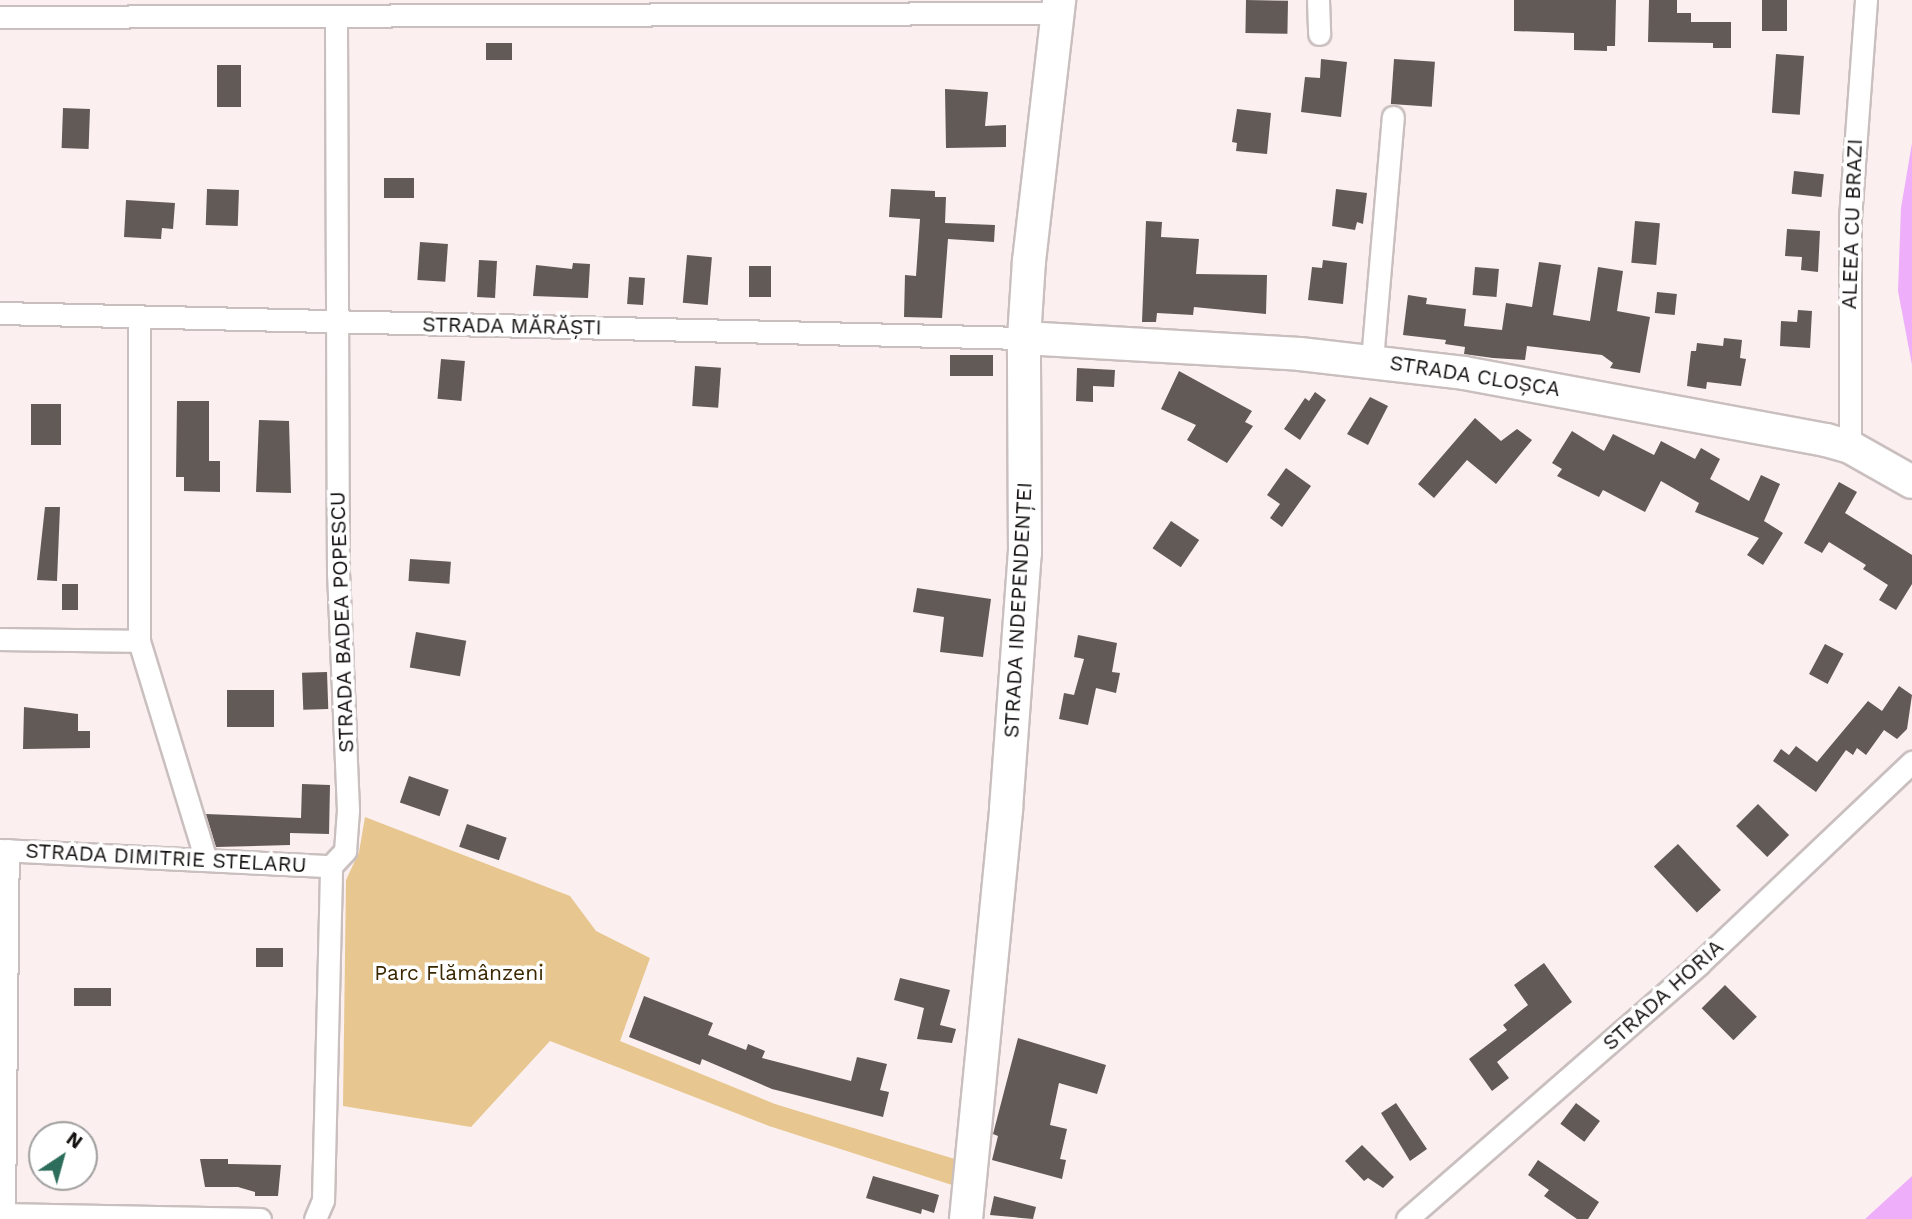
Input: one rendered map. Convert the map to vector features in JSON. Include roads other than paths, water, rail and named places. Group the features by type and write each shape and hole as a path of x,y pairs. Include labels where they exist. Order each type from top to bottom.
{"street":[{"path":"1318,0 1319,33"},
{"name":"ALEEA CU BRAZI","path":"1850,447 1850,218 1866,0"},
{"path":"0,17 336,16 485,8 1058,7"},
{"name":"STRADA INDEPENDENȚEI","path":"966,1219 1006,809 1025,553 1024,338 1058,7"},
{"name":"STRADA BADEA POPESCU","path":"315,1219 323,1200 331,866 345,851 348,810 338,575 336,16"},
{"path":"1372,360 1393,117"},
{"name":"STRADA MĂRĂȘTI","path":"0,313 1024,338"},
{"path":"139,317 139,641 144,668 205,857"},
{"name":"STRADA CLOȘCA","path":"1024,338 1372,360 1587,394 1850,447 1912,482"},
{"path":"0,639 139,641"},
{"name":"STRADA HORIA","path":"1407,1219 1699,964 1912,762"},
{"path":"4,850 2,1214 260,1219"},
{"name":"STRADA DIMITRIE STELARU","path":"4,850 205,857 331,866"}],"park label":[{"name":"Parc Flămânzeni","path":"459,973"}]}
